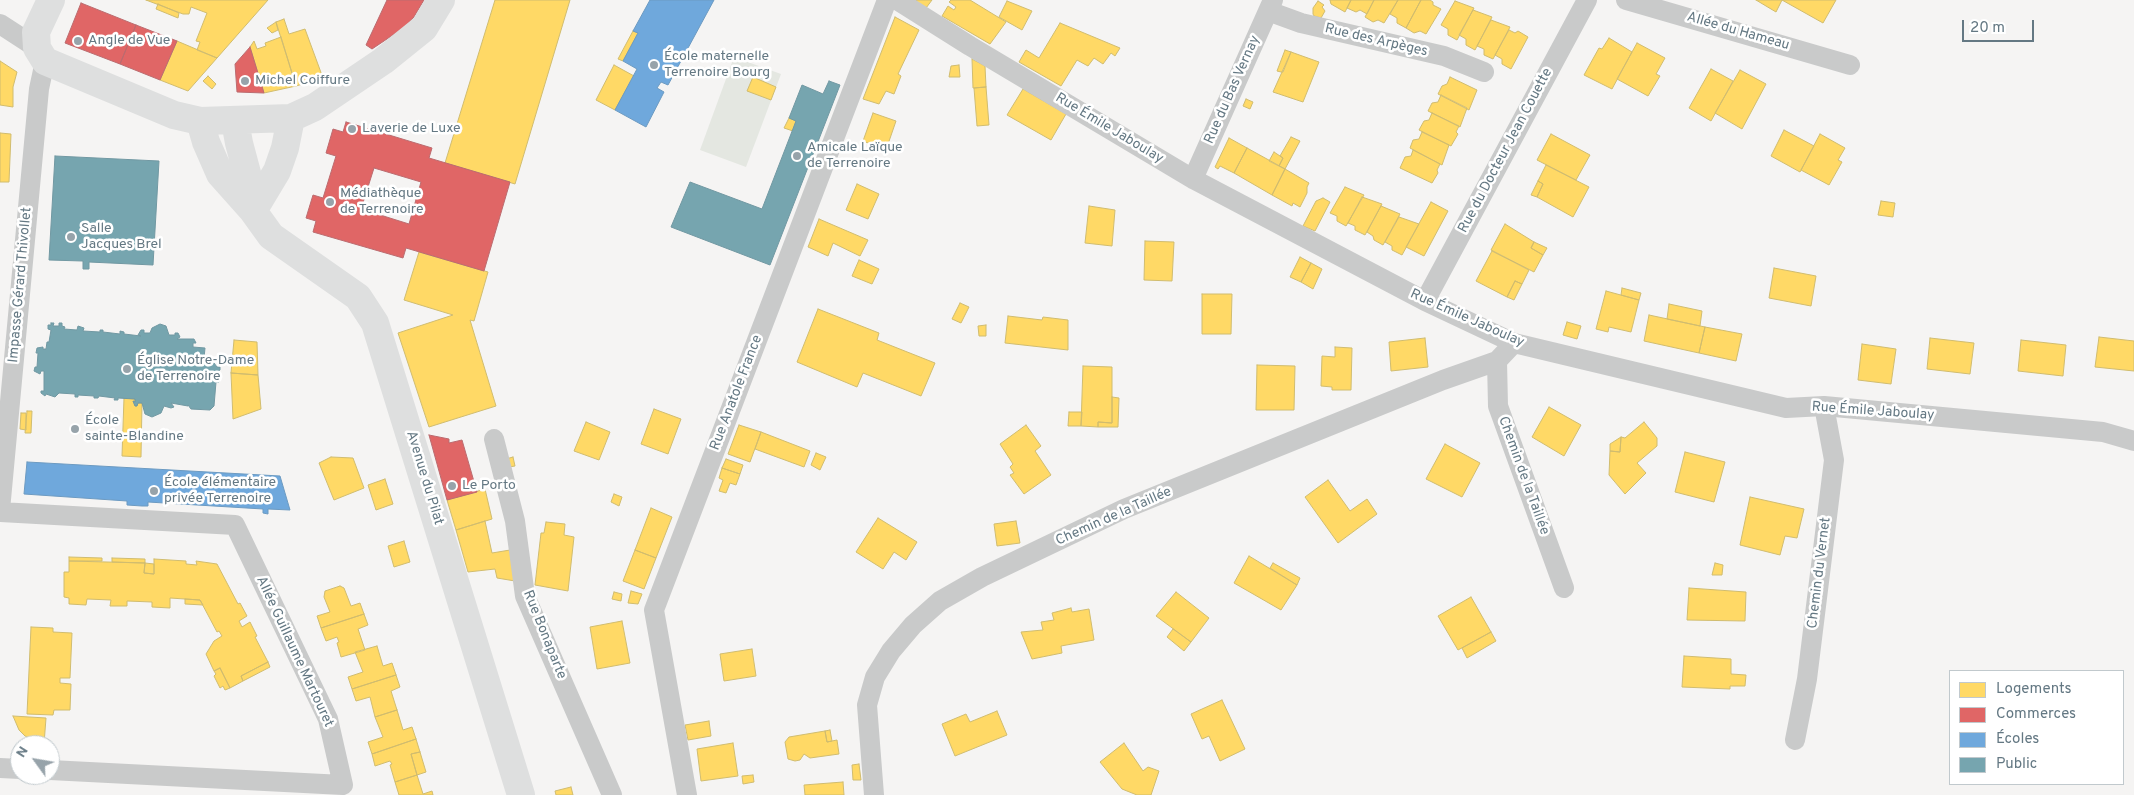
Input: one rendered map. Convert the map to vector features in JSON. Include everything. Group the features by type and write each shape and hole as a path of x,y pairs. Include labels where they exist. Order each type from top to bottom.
{"main road":[{"path":"51,0 36,32 41,54 174,115 200,121 291,118 315,107 383,61 424,28 441,0"},
{"path":"253,211 276,171 285,148 291,118"},
{"name":"Avenue du Pilat","path":"200,121 206,142 220,174 253,211 271,236 358,297 375,323 521,795"},
{"path":"235,121 248,174 253,211"}],"street":[{"name":"Rue Anatole France","path":"687,795 654,610 887,0"},
{"name":"Rue Émile Jaboulay","path":"897,0 1193,180 1425,301 1514,343 1786,408 1824,406 2103,432 2134,441"},
{"name":"Rue du Docteur Jean Couette","path":"1425,301 1587,0"},
{"name":"Allée du Hameau","path":"1626,0 1850,64"},
{"name":"Rue du Bas Vernay","path":"1193,180 1271,5"},
{"name":"Rue des Arpèges","path":"1271,5 1319,28 1444,56 1484,72"},
{"path":"0,24 41,54"},
{"name":"Impasse Gérard Thivollet","path":"0,511 3,447 41,54"},
{"name":"Chemin de la Taillée","path":"874,795 867,704 875,676 891,651 940,601 982,577 1124,510 1443,380 1497,361 1514,343"},
{"name":"Chemin de la Taillée","path":"1497,361 1498,406 1564,588"},
{"name":"Chemin du Vernet","path":"1795,740 1808,678 1834,460 1824,406"},
{"name":"Rue Bonaparte","path":"494,439 515,520 526,596 612,795"},
{"name":"Allée Guillaume Martouret","path":"0,511 235,525 328,719 344,790 60,771"}],"shaded area":[{"path":"734,57 781,74 746,167 700,150"}],"building: Logements":[{"path":"146,0 268,0 217,58 197,50 200,42 196,41 207,13 191,7 189,14 183,14"},
{"path":"495,0 570,0 515,184 445,163"},
{"path":"917,0 932,0 926,8 915,2"},
{"path":"951,0 970,0 1006,22 990,44 942,16 948,6 954,10 956,7 949,2"},
{"path":"1330,0 1351,0 1345,12 1331,4"},
{"path":"1351,0 1374,0 1367,14 1360,10 1356,12 1347,8"},
{"path":"1374,0 1398,0 1384,23 1378,20 1373,22 1365,17"},
{"path":"1398,0 1421,0 1406,28 1397,23 1397,18 1390,14"},
{"path":"1421,0 1430,0 1433,2 1433,5 1441,9 1426,34 1420,31 1414,33 1406,28"},
{"path":"1756,0 1782,0 1776,12"},
{"path":"1782,0 1836,0 1823,23"},
{"path":"1007,1 1032,11 1022,30 999,17"},
{"path":"1318,1 1324,5 1322,7 1325,11 1321,18 1313,14 1313,8"},
{"path":"1455,1 1474,8 1457,40 1448,35 1448,29 1441,25"},
{"path":"158,4 179,13 178,18 156,9"},
{"path":"1473,10 1492,17 1475,50 1466,45 1466,39 1459,35"},
{"path":"895,17 919,30 898,74 901,76 894,94 886,91 879,104 863,99"},
{"path":"284,19 289,34 305,29 323,78 296,86 276,22"},
{"path":"1491,20 1510,27 1493,59 1484,55 1484,49 1477,46"},
{"path":"276,22 278,30 272,33 267,28"},
{"path":"1060,23 1120,48 1115,56 1111,53 1103,64 1094,58 1088,66 1077,60 1061,86 1019,62 1026,50 1039,58"},
{"path":"1509,30 1515,33 1518,31 1528,37 1511,69 1502,64 1502,59 1495,55"},
{"path":"633,31 638,33 623,61 618,59"},
{"path":"281,37 296,86 264,93 250,47 254,41 257,49 266,46 265,43"},
{"path":"1609,38 1632,52 1612,89 1584,75 1599,48 1602,49"},
{"path":"177,41 217,58 188,91 160,80"},
{"path":"1637,43 1665,58 1656,74 1660,76 1648,96 1617,79"},
{"path":"1285,50 1291,52 1283,72 1277,71"},
{"path":"1291,52 1319,62 1303,102 1273,92"},
{"path":"972,59 985,66 986,87 973,88"},
{"path":"0,61 17,72 13,87 13,107 0,105"},
{"path":"614,65 634,76 615,110 596,100"},
{"path":"959,65 960,77 949,77 951,66"},
{"path":"1711,69 1733,81 1711,121 1689,108"},
{"path":"1740,70 1766,84 1742,129 1715,113"},
{"path":"208,76 216,84 212,89 203,81"},
{"path":"753,77 776,87 771,100 747,91"},
{"path":"1450,77 1477,90 1469,110 1438,94 1442,86 1447,84"},
{"path":"986,87 989,125 977,126 974,88"},
{"path":"1023,89 1066,114 1051,140 1007,115"},
{"path":"1441,95 1467,108 1460,127 1428,111 1432,103 1438,102"},
{"path":"1246,99 1253,102 1250,109 1243,106"},
{"path":"873,113 896,121 886,150 863,141"},
{"path":"1432,113 1459,126 1456,132 1458,134 1451,146 1419,130 1424,121 1429,120"},
{"path":"789,118 796,121 793,131 784,128"},
{"path":"1784,130 1814,146 1800,172 1771,156"},
{"path":"1422,132 1449,145 1442,165 1410,148 1413,140 1419,139"},
{"path":"0,133 11,134 9,182 0,182"},
{"path":"1551,134 1590,155 1576,180 1537,160"},
{"path":"1820,134 1845,148 1838,160 1842,162 1829,185 1801,170"},
{"path":"1291,137 1300,141 1285,169 1279,166 1283,158 1280,156"},
{"path":"1229,138 1247,148 1234,173 1220,166 1218,169 1215,167"},
{"path":"1247,148 1285,169 1272,195 1234,173"},
{"path":"1413,150 1440,164 1437,170 1438,173 1432,183 1400,168 1405,157 1411,156"},
{"path":"1274,152 1283,158 1279,166 1269,161"},
{"path":"1546,165 1589,187 1573,217 1537,197 1543,184 1538,181"},
{"path":"1285,169 1309,183 1307,193 1300,207 1293,203 1292,206 1272,195"},
{"path":"1538,181 1543,184 1537,197 1531,195"},
{"path":"857,184 879,194 868,219 846,210"},
{"path":"1345,187 1364,195 1346,226 1337,221 1337,216 1330,213"},
{"path":"1362,197 1382,204 1365,235 1355,230 1355,226 1348,223"},
{"path":"1323,198 1330,202 1315,231 1303,226 1316,201"},
{"path":"1881,201 1895,203 1893,217 1878,215"},
{"path":"1431,202 1448,211 1424,256 1406,247"},
{"path":"1089,206 1115,210 1112,246 1085,243"},
{"path":"1381,206 1400,214 1383,245 1374,240 1373,236 1367,232"},
{"path":"1399,217 1419,224 1402,255 1392,250 1392,246 1385,242"},
{"path":"819,219 868,240 860,256 833,243 828,256 808,247"},
{"path":"1505,224 1534,242 1531,248 1543,255 1534,272 1491,250"},
{"path":"1145,241 1174,242 1172,281 1144,280"},
{"path":"1534,242 1547,248 1543,255 1531,248"},
{"path":"1492,251 1529,270 1522,284 1515,281 1507,297 1476,281"},
{"path":"419,252 488,272 474,321 470,320 496,406 429,427 398,333 453,315 404,300"},
{"path":"1300,257 1311,263 1301,282 1290,277"},
{"path":"859,260 879,269 872,284 852,276"},
{"path":"1311,263 1322,269 1313,289 1301,282"},
{"path":"1774,268 1816,276 1811,306 1769,298"},
{"path":"1515,281 1522,284 1514,300 1507,297"},
{"path":"1622,288 1641,293 1639,300 1621,295"},
{"path":"1606,291 1639,300 1631,332 1609,327 1608,332 1596,329"},
{"path":"1202,294 1232,294 1231,334 1202,334"},
{"path":"960,303 969,307 961,323 952,319"},
{"path":"1669,304 1702,311 1700,326 1667,319"},
{"path":"818,309 879,333 877,340 935,363 921,396 863,373 857,387 797,362"},
{"path":"1649,315 1705,327 1699,353 1644,341"},
{"path":"1008,316 1042,320 1043,317 1068,320 1068,350 1005,343"},
{"path":"1567,322 1581,326 1577,339 1563,335"},
{"path":"986,325 986,336 979,336 978,326"},
{"path":"1705,327 1742,334 1736,361 1699,353"},
{"path":"2099,337 2134,341 2134,371 2095,367"},
{"path":"1425,338 1428,367 1391,371 1389,342"},
{"path":"1930,338 1974,343 1970,374 1927,369"},
{"path":"234,340 257,342 258,375 231,373"},
{"path":"2021,340 2066,345 2063,376 2018,371"},
{"path":"1862,344 1896,349 1891,384 1858,380"},
{"path":"1335,347 1352,348 1351,390 1332,390 1332,387 1321,386 1322,356 1335,357"},
{"path":"1257,365 1295,366 1294,410 1256,410"},
{"path":"1083,366 1112,367 1112,423 1098,422 1098,427 1081,426"},
{"path":"231,373 258,375 261,409 233,419"},
{"path":"1112,397 1119,398 1118,427 1098,427 1098,422 1112,423"},
{"path":"124,398 135,399 135,402 133,401 135,406 138,403 142,403 141,457 122,456"},
{"path":"1549,407 1581,425 1564,456 1532,437"},
{"path":"654,409 681,419 668,454 641,444"},
{"path":"27,411 32,411 31,433 25,433"},
{"path":"1069,412 1082,412 1081,426 1068,426"},
{"path":"21,413 26,413 26,430 20,429"},
{"path":"586,422 610,432 599,460 574,451"},
{"path":"1644,422 1657,438 1657,446 1637,463 1646,473 1625,494 1609,475 1610,451 1620,452 1621,437 1625,438"},
{"path":"739,425 761,432 750,462 728,454"},
{"path":"1026,425 1041,446 1035,451 1051,475 1024,494 1010,475 1014,473 1010,467 1013,464 1000,444"},
{"path":"761,432 810,451 804,467 755,449"},
{"path":"1621,437 1620,452 1610,451 1610,444"},
{"path":"1445,444 1480,463 1462,497 1426,479"},
{"path":"1685,452 1725,462 1714,502 1675,492"},
{"path":"816,453 826,457 820,470 811,465"},
{"path":"331,457 353,458 364,488 334,500 319,463"},
{"path":"513,457 515,466 509,467 506,459"},
{"path":"726,459 743,465 740,474 722,468"},
{"path":"722,468 740,474 736,485 730,483 726,493 719,491 723,480 719,478"},
{"path":"385,479 393,504 376,510 368,485"},
{"path":"1328,480 1350,511 1367,499 1377,514 1338,543 1305,497"},
{"path":"485,489 492,519 456,530 447,500"},
{"path":"614,494 622,497 619,506 611,502"},
{"path":"1750,497 1804,509 1797,538 1785,536 1780,555 1740,545"},
{"path":"651,508 672,517 656,558 635,550"},
{"path":"878,518 917,542 906,560 894,552 883,569 856,552"},
{"path":"485,521 492,553 510,550 515,581 497,578 495,569 468,572 456,530"},
{"path":"1016,521 1020,543 997,546 994,524"},
{"path":"546,522 565,524 564,535 574,537 568,591 535,585 541,533 544,533"},
{"path":"404,541 410,562 394,567 388,546"},
{"path":"635,550 656,558 644,589 623,581"},
{"path":"1249,556 1297,585 1281,610 1234,583"},
{"path":"69,557 102,558 102,561 69,561"},
{"path":"112,558 145,559 145,563 112,562"},
{"path":"154,559 186,561 186,564 197,565 196,561 217,564 238,604 240,603 247,616 239,621 242,627 250,622 257,636 255,637 268,662 241,676 243,681 230,688 220,668 214,671 206,654 214,641 222,636 219,631 217,632 200,600 170,598 170,608 152,607 152,602 127,601 127,606 110,606 111,600 87,599 86,605 69,604 69,598 64,597 64,572 69,572 69,561 145,563 144,573 154,574"},
{"path":"145,563 154,564 154,574 144,573"},
{"path":"1273,563 1300,578 1297,585 1270,568"},
{"path":"1715,563 1723,565 1722,575 1712,575"},
{"path":"340,586 344,588 351,606 360,603 364,614 321,628 317,616 330,612 324,597 325,591"},
{"path":"1689,588 1746,592 1745,621 1687,620"},
{"path":"631,591 642,594 638,604 628,603"},
{"path":"614,592 622,594 621,601 612,599"},
{"path":"1176,592 1209,618 1191,642 1156,616"},
{"path":"1471,597 1491,632 1458,650 1438,616"},
{"path":"185,599 200,600 203,605 185,604"},
{"path":"1071,608 1072,612 1089,609 1094,640 1061,646 1062,653 1032,659 1021,632 1043,630 1041,622 1054,620 1052,613"},
{"path":"364,614 368,625 358,629 365,650 341,657 337,637 326,641 321,628"},
{"path":"622,621 630,663 597,669 590,627"},
{"path":"31,627 53,628 53,632 72,633 70,678 60,678 60,683 71,684 70,710 54,710 53,715 27,714"},
{"path":"1173,629 1191,642 1184,651 1167,637"},
{"path":"1491,632 1496,641 1467,658 1462,648"},
{"path":"377,646 383,666 392,663 396,675 352,689 348,677 363,672 355,652"},
{"path":"752,649 756,676 724,681 720,654"},
{"path":"1684,656 1731,659 1731,674 1746,675 1745,686 1730,686 1730,689 1682,687"},
{"path":"268,662 270,667 243,681 241,676"},
{"path":"220,668 230,688 225,690 223,686 220,688 214,676 216,674 214,671"},
{"path":"396,675 400,687 391,691 397,710 375,717 370,697 356,701 352,689"},
{"path":"1222,700 1245,749 1220,761 1209,736 1202,739 1191,714"},
{"path":"397,710 403,730 412,727 416,739 372,754 368,742 383,737 375,717"},
{"path":"997,711 1007,735 955,756 942,724 966,714 970,722"},
{"path":"13,716 46,718 45,735 24,735 19,730"},
{"path":"709,721 711,736 688,740 685,725"},
{"path":"830,730 832,741 827,742 825,731"},
{"path":"825,731 827,742 837,740 839,754 810,758 804,754 800,760 788,759 785,742 789,737"},
{"path":"416,739 420,752 411,754 417,775 395,782 390,761 375,766 372,754"},
{"path":"733,743 738,776 701,781 697,749"},
{"path":"1124,743 1143,771 1148,767 1159,771 1151,795 1137,795 1122,789 1100,762"},
{"path":"420,752 426,772 417,775 411,754"},
{"path":"859,764 861,780 853,780 852,765"},
{"path":"417,775 423,794 432,791 433,795 399,795 395,782"},
{"path":"753,775 754,782 743,784 742,776"},
{"path":"843,782 844,795 805,795 804,785"},
{"path":"571,787 573,795 556,795 555,791"}],"building: Commerces":[{"path":"387,0 424,0 414,17 405,27 372,49 366,45"},
{"path":"81,3 136,25 120,64 65,43"},
{"path":"136,25 177,41 160,80 120,64"},
{"path":"250,47 264,93 237,92 235,64"},
{"path":"346,122 432,148 429,158 510,182 484,271 406,248 403,258 313,232 316,221 306,218 313,195 323,198 336,156 326,153 333,129 343,132","holes":["374,168 421,182 409,224 361,209"]},
{"path":"429,435 449,439 449,443 462,440 477,492 447,500"}],"building: Écoles":[{"name":"École maternelle Terrenoire Bourg","path":"650,0 714,0 668,85 661,82 657,88 664,92 646,127 615,110 637,69 623,61 638,33 633,31"},
{"name":"École élémentaire privée Terrenoire","path":"27,462 280,476 290,510 268,509 268,514 263,513 263,509 148,502 148,506 142,506 127,505 127,501 24,494"}],"building: Public":[{"name":"Amicale Laïque de Terrenoire","path":"829,81 840,85 770,265 671,227 690,182 762,209 796,121 789,118 802,85 823,94"},
{"path":"55,156 159,161 153,265 89,262 89,269 83,269 83,261 49,260"},
{"name":"Église Notre-Dame de Terrenoire","path":"51,323 54,323 53,326 59,326 59,323 62,323 62,326 65,327 64,329 77,330 78,326 84,328 83,331 100,332 100,330 103,330 103,332 120,334 120,331 124,332 124,334 141,336 138,335 141,330 144,330 144,333 150,333 152,328 160,324 166,326 169,335 178,333 180,337 177,339 194,339 196,343 193,343 193,347 205,348 204,358 211,359 217,367 220,367 218,371 219,382 216,382 214,406 210,410 191,409 188,405 171,403 174,407 164,406 161,413 152,417 145,414 142,403 138,403 135,406 133,401 135,402 135,399 118,398 118,400 114,400 115,398 99,396 94,398 94,396 78,395 78,397 75,397 75,394 59,393 55,397 46,394 45,396 41,393 41,391 44,391 44,371 41,371 40,374 34,371 35,367 37,367 37,348 43,347 43,349 46,349 51,330 48,329 48,325 51,325"}],"place":[{"name":"Angle de Vue","path":"78,41"},
{"name":"École maternelle Terrenoire Bourg","path":"654,65"},
{"name":"Michel Coiffure","path":"245,81"},
{"name":"Laverie de Luxe","path":"352,129"},
{"name":"Amicale Laïque de Terrenoire","path":"797,156"},
{"name":"Médiathèque de Terrenoire","path":"330,202"},
{"name":"Salle Jacques Brel","path":"71,237"},
{"name":"Église Notre-Dame de Terrenoire","path":"127,369"},
{"name":"École sainte-Blandine","path":"75,429"},
{"name":"Le Porto","path":"452,486"},
{"name":"École élémentaire privée Terrenoire","path":"154,491"}]}
